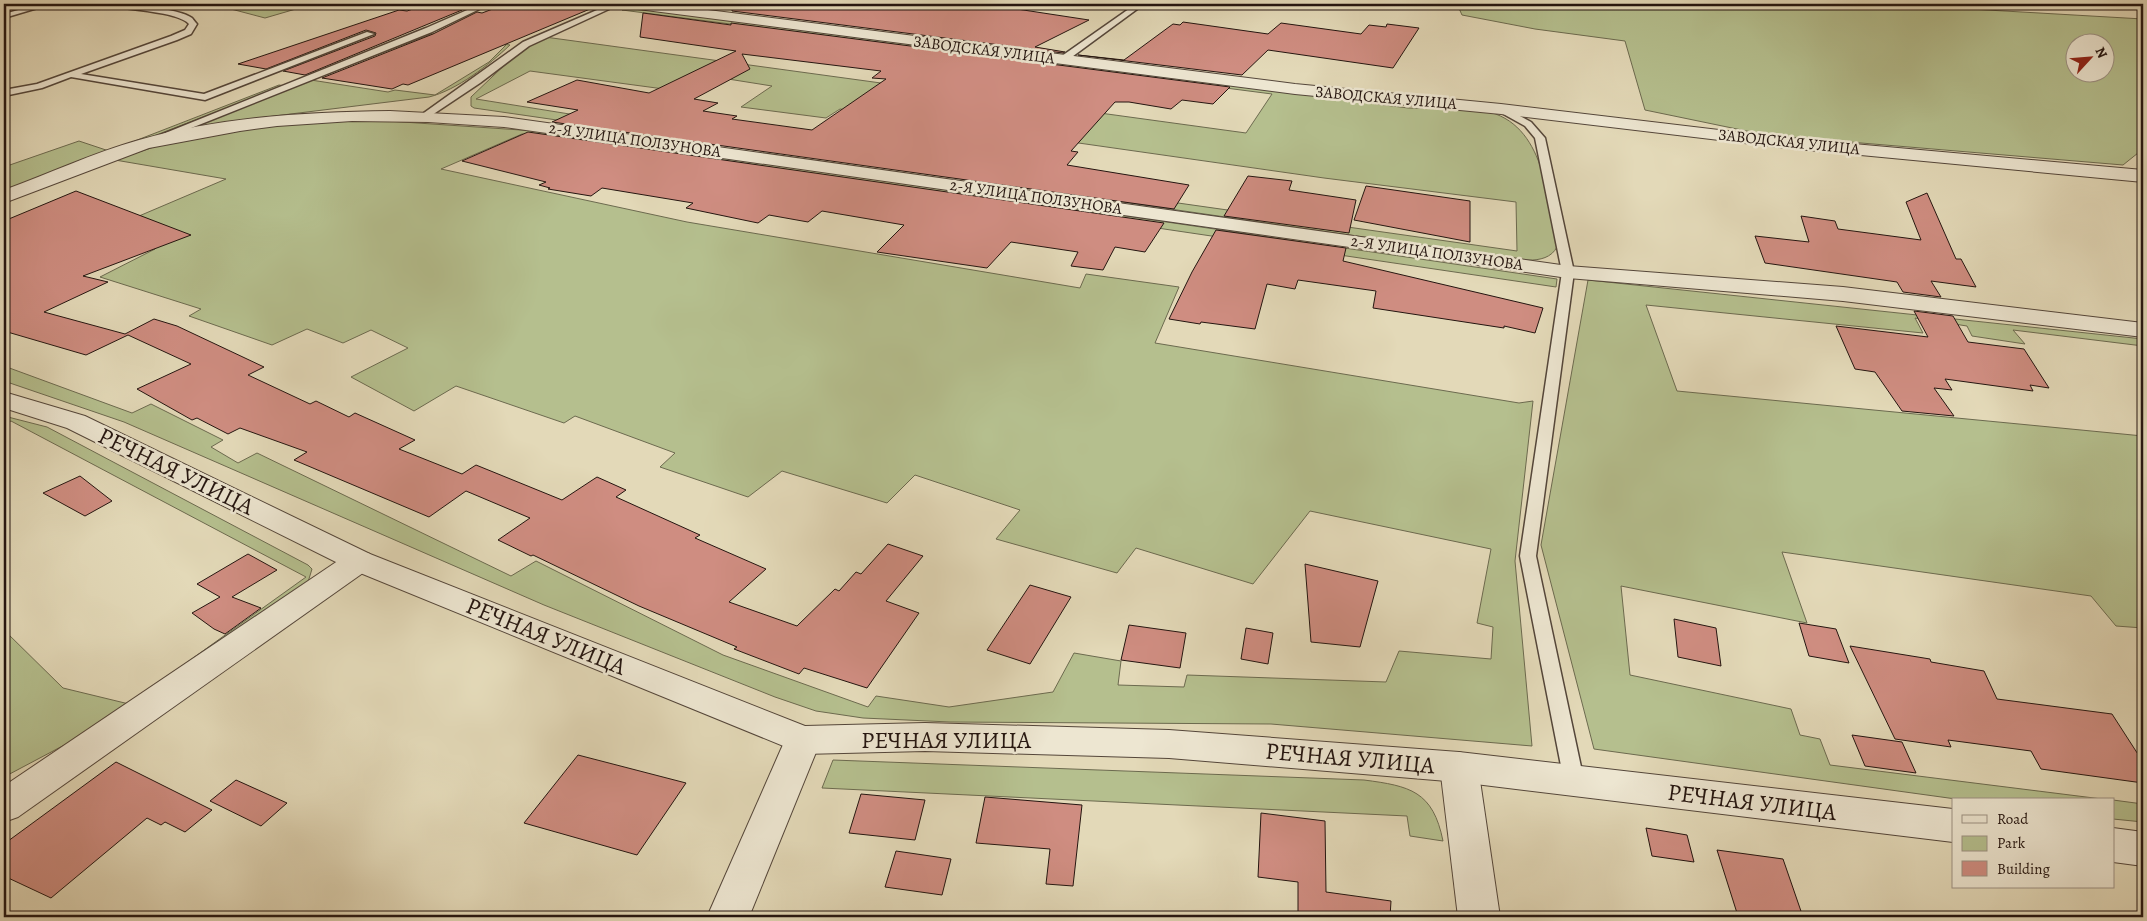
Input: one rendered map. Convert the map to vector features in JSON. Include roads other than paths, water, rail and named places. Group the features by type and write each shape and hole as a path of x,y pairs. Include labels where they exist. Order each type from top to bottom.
{"street":[{"name":"ЗАВОДСКАЯ УЛИЦА","path":"630,4 1295,89 1501,109 1787,143 2143,176"},
{"name":"2-Я УЛИЦА ПОЛЗУНОВА","path":"4,197 136,147 261,121 297,118 426,115 504,122 1568,272 1843,294 2143,330"},
{"name":"РЕЧНАЯ УЛИЦА","path":"4,400 76,422 359,561 803,740 925,737 1169,744 1459,767 1952,826"},
{"path":"4,806 359,561"},
{"path":"728,917 803,740"},
{"path":"1459,767 1479,917"},
{"path":"2114,845 2143,849"}],"lane":[{"path":"4,16 47,4"},
{"path":"4,93 39,86 174,38 188,32 193,24 189,19 174,14 109,4"},
{"path":"136,147 429,30 486,4"},
{"path":"426,115 477,81 526,44 616,4"},
{"path":"1062,60 1140,4"},
{"path":"72,75 204,97 370,34"},
{"path":"1501,109 1528,124 1540,138 1568,272 1528,556 1574,781"}]}
